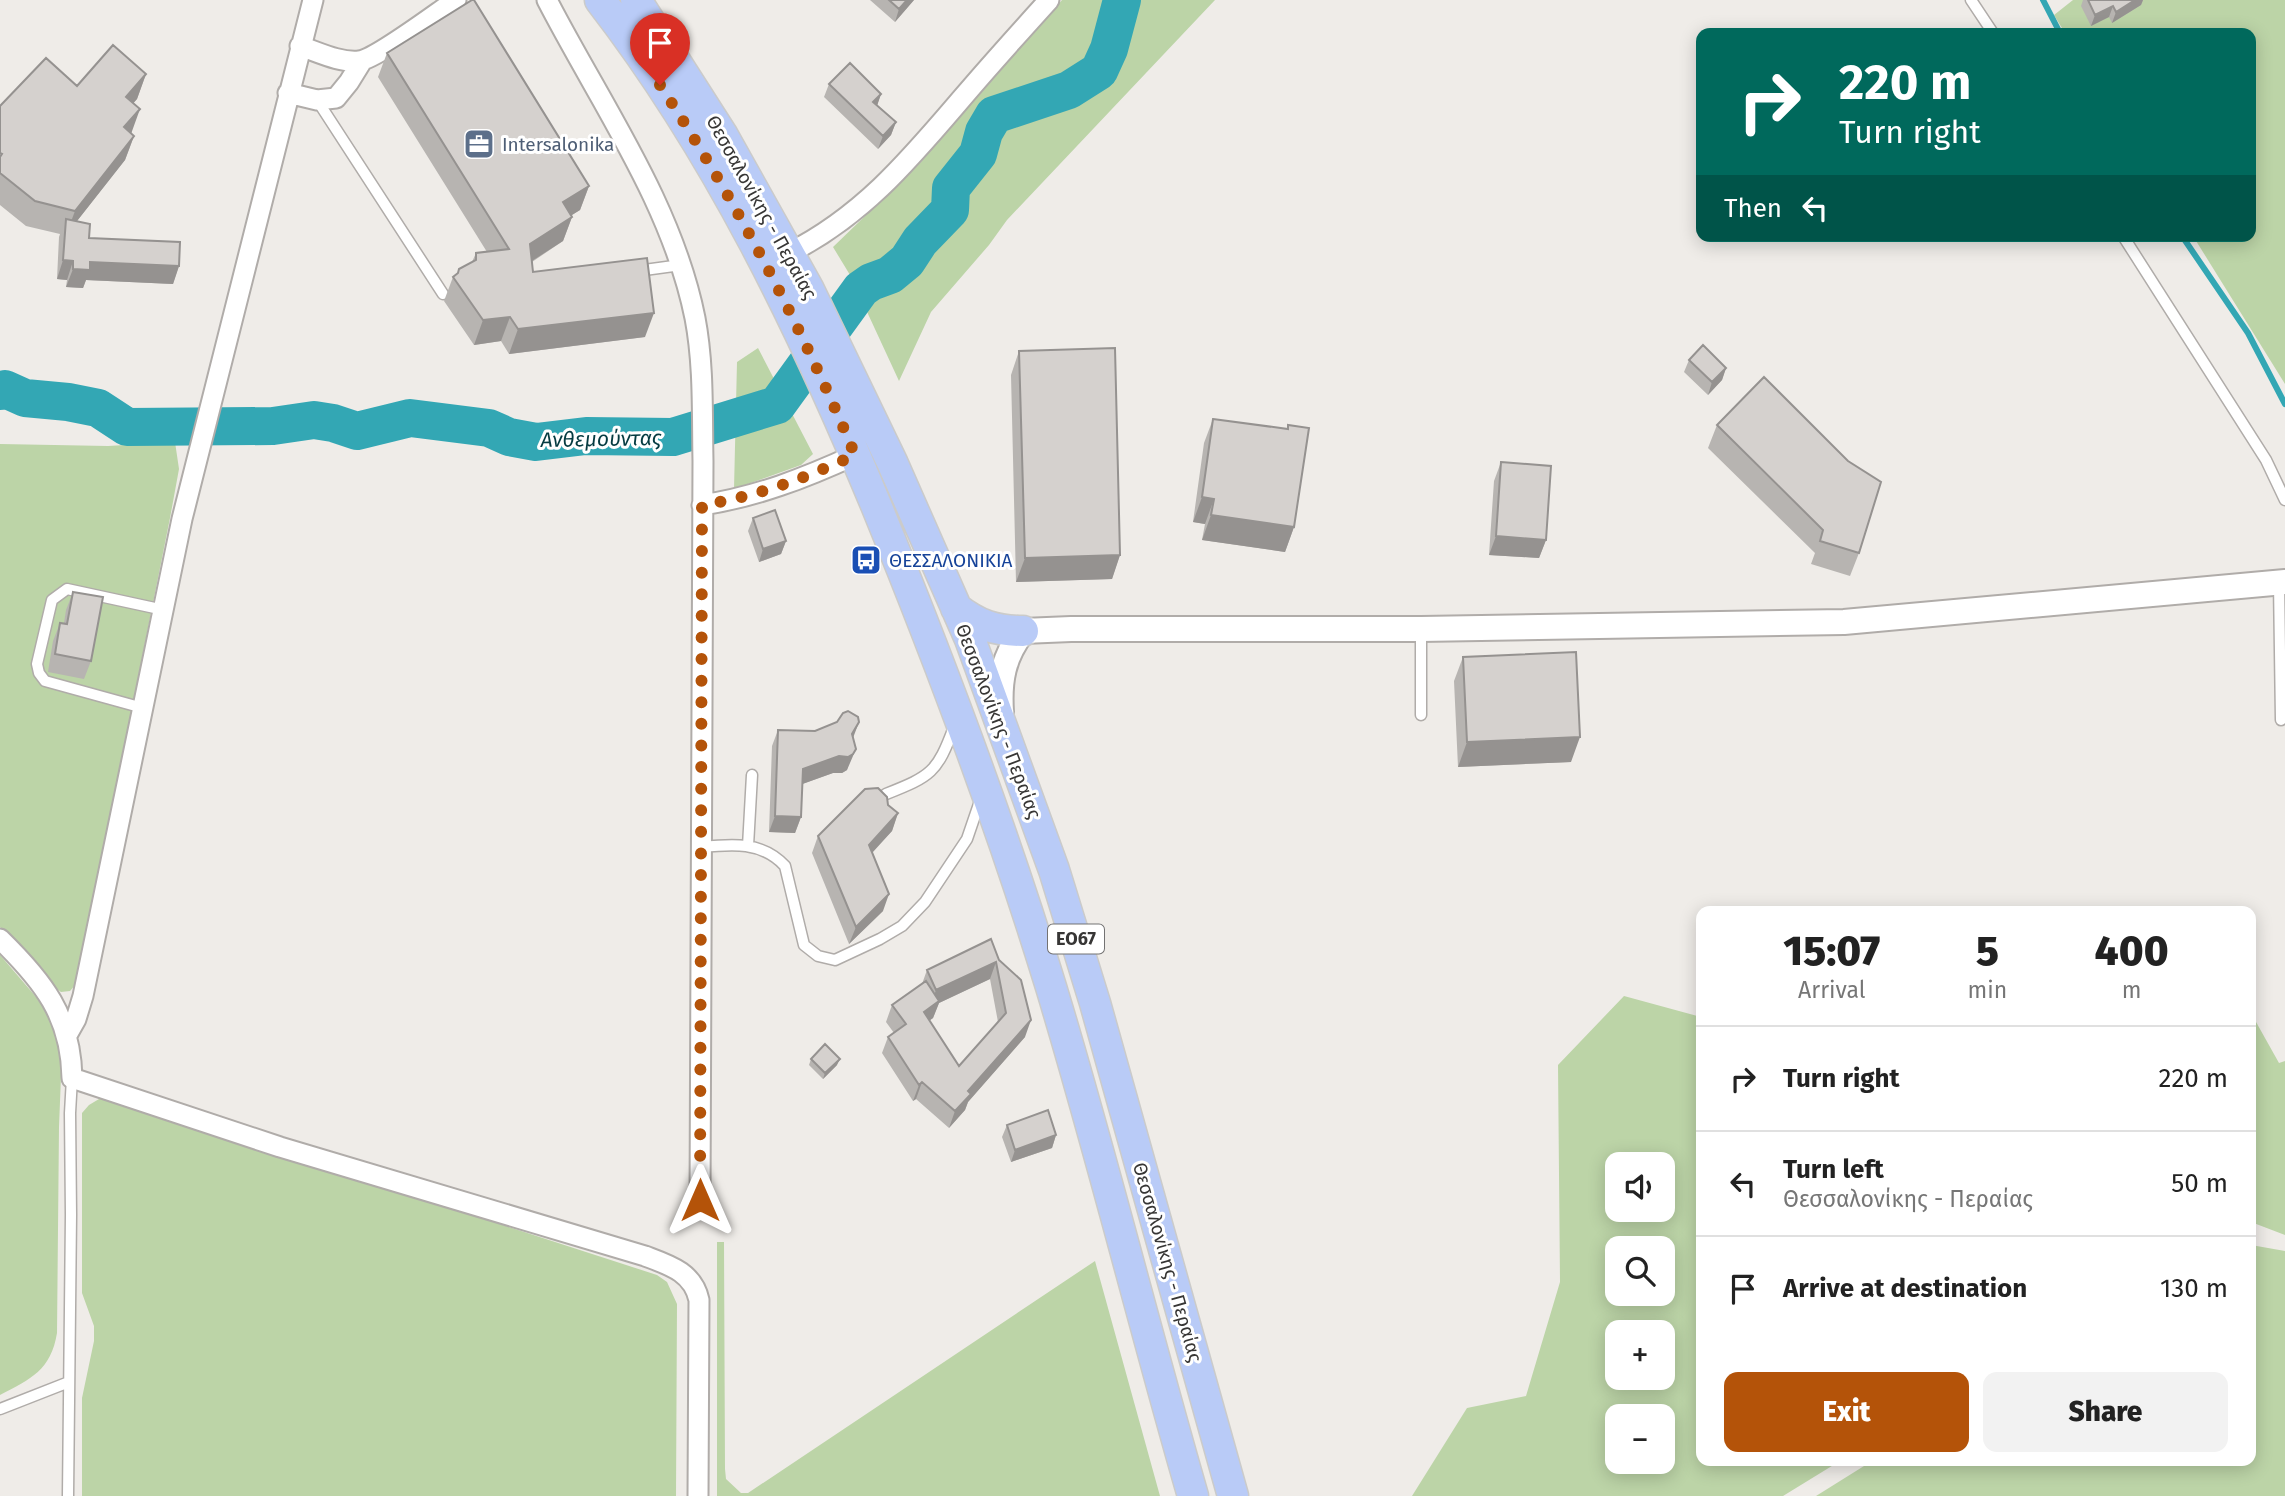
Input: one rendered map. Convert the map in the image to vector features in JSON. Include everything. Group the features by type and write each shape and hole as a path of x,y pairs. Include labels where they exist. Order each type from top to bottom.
{"main road":[{"name":"Θεσσαλονίκης - Περαίας","path":"600,0 676,108 765,261 799,298 864,400 956,608 1001,720 1054,870 1095,1003 1233,1496"},
{"name":"Θεσσαλονίκης - Περαίας","path":"636,0 723,136 789,253 799,298 838,414 960,713 1052,989 1193,1496"},
{"path":"956,608 985,626 1001,631 1023,631"}],"street":[{"path":"67,1035 76,1019 86,985 200,448 313,0"},
{"path":"300,46 347,61 362,61 383,50 456,0"},
{"path":"547,0 639,171 681,265 696,322 701,363 703,461 700,1200"},
{"path":"789,253 815,240 852,215 914,155 1049,0"},
{"path":"288,93 317,100 336,98 362,61"},
{"path":"702,505 735,500 766,491 807,477 855,455"},
{"path":"1001,720 1003,666 1023,631 1421,629 1844,622 2282,582"},
{"path":"0,939 37,979 57,1006 67,1035 72,1078 280,1147 645,1256 671,1265 685,1274 696,1286 699,1300 698,1496"}],"lane":[{"path":"1972,0 1990,28"},
{"path":"317,100 443,294"},
{"path":"2127,242 2266,460 2285,500"},
{"path":"630,272 681,265"},
{"path":"2281,720 2282,582"},
{"path":"143,708 45,681 37,664 52,600 67,589 164,610"},
{"path":"1421,629 1421,715"},
{"path":"886,794 924,777 940,763 960,713"},
{"path":"748,846 752,775"},
{"path":"701,847 760,848 785,866 804,945 818,956 835,960 902,926 925,902 967,839 985,784"},
{"path":"68,1496 69,1112 72,1078"},
{"path":"0,1409 69,1382"}],"green space":[{"path":"1062,0 1215,0 1007,220 931,312 899,381 850,275 833,247 920,163"},
{"path":"2073,0 2285,0 2285,384 2197,242 2256,242 2256,28 2062,28 2054,15"},
{"path":"758,348 813,454 801,465 734,489 737,362"},
{"path":"175,442 179,469 77,983 70,991 61,992 0,927 0,444 108,446"},
{"path":"0,955 37,998 55,1025 62,1051 57,1333 45,1365 21,1384 0,1395"},
{"path":"1624,996 1696,1016 1696,1466 1832,1466 1783,1496 1412,1496 1467,1408 1526,1396 1560,1282 1558,1065"},
{"path":"2256,1022 2279,1063 2285,1061 2285,1235 2256,1224"},
{"path":"99,1099 114,1099 657,1275 667,1282 677,1304 676,1496 82,1496 82,1398 94,1341 94,1326 82,1293 82,1113"},
{"path":"717,1242 724,1242 725,1469 726,1479 741,1493 748,1493 1095,1261 1160,1496 717,1496"},
{"path":"2256,1246 2285,1251 2285,1496 1816,1496 1864,1466 2256,1466"}],"building":[{"path":"472,0 589,186 563,202 572,217 530,244 533,272 647,258 654,313 518,329 510,317 483,320 453,277 459,269 476,260 476,253 509,249 387,53"},
{"path":"889,0 907,0 899,9"},
{"path":"2088,0 2135,0 2116,12 2113,6 2095,15"},
{"path":"113,45 146,74 126,97 140,109 124,127 134,136 75,211 35,201 0,173 0,106 46,58 77,86"},
{"path":"850,63 881,94 873,102 896,122 883,136 829,84"},
{"path":"66,219 90,224 89,238 180,242 179,266 90,262 90,270 73,269 73,261 63,260"},
{"path":"1703,345 1726,368 1712,382 1689,360"},
{"path":"1115,348 1120,555 1025,558 1019,351"},
{"path":"1764,377 1848,461 1881,482 1859,553 1820,541 1823,530 1717,425"},
{"path":"1213,419 1288,429 1288,425 1309,428 1294,527 1211,515 1214,499 1202,497"},
{"path":"1501,462 1551,466 1546,540 1496,536"},
{"path":"775,510 786,541 763,549 753,518"},
{"path":"73,592 103,597 91,661 55,654 60,623 67,624"},
{"path":"1576,652 1580,737 1467,742 1463,657"},
{"path":"848,711 858,717 859,722 852,734 856,749 853,754 848,757 839,756 803,769 801,817 775,816 778,730 815,731 837,722 843,713"},
{"path":"878,788 887,797 888,805 898,813 869,845 889,894 856,927 818,836 865,789"},
{"path":"991,939 999,960 1021,980 1031,1020 968,1091 971,1094 955,1111 922,1082 919,1085 888,1037 906,1024 892,1005 926,981 939,1001 924,1012 959,1066 1006,1013 996,962 936,990 927,970"},
{"path":"825,1044 840,1059 825,1073 811,1059"},
{"path":"1048,1110 1056,1135 1015,1150 1007,1125"}],"waterway":[{"name":"Ανθεμούντας","path":"0,391 5,389 25,398 98,408 127,427 273,426 314,420 357,431 410,418 489,428 509,437 536,442 586,436 673,437 777,405 861,289 890,275 907,261 920,241 950,210 951,188 978,154 984,132 994,115 1069,90 1099,71 1109,49 1122,0"},
{"path":"2043,0 2057,28"},
{"path":"2186,242 2248,333 2285,404"}],"place":[{"name":"Intersalonika","path":"479,144"},
{"name":"ΘΕΣΣΑΛΟΝΙΚΙΑ","path":"866,560"}],"route":[{"path":"660,85 765,261 855,455 766,491 735,500 702,505 700,1200"}]}
